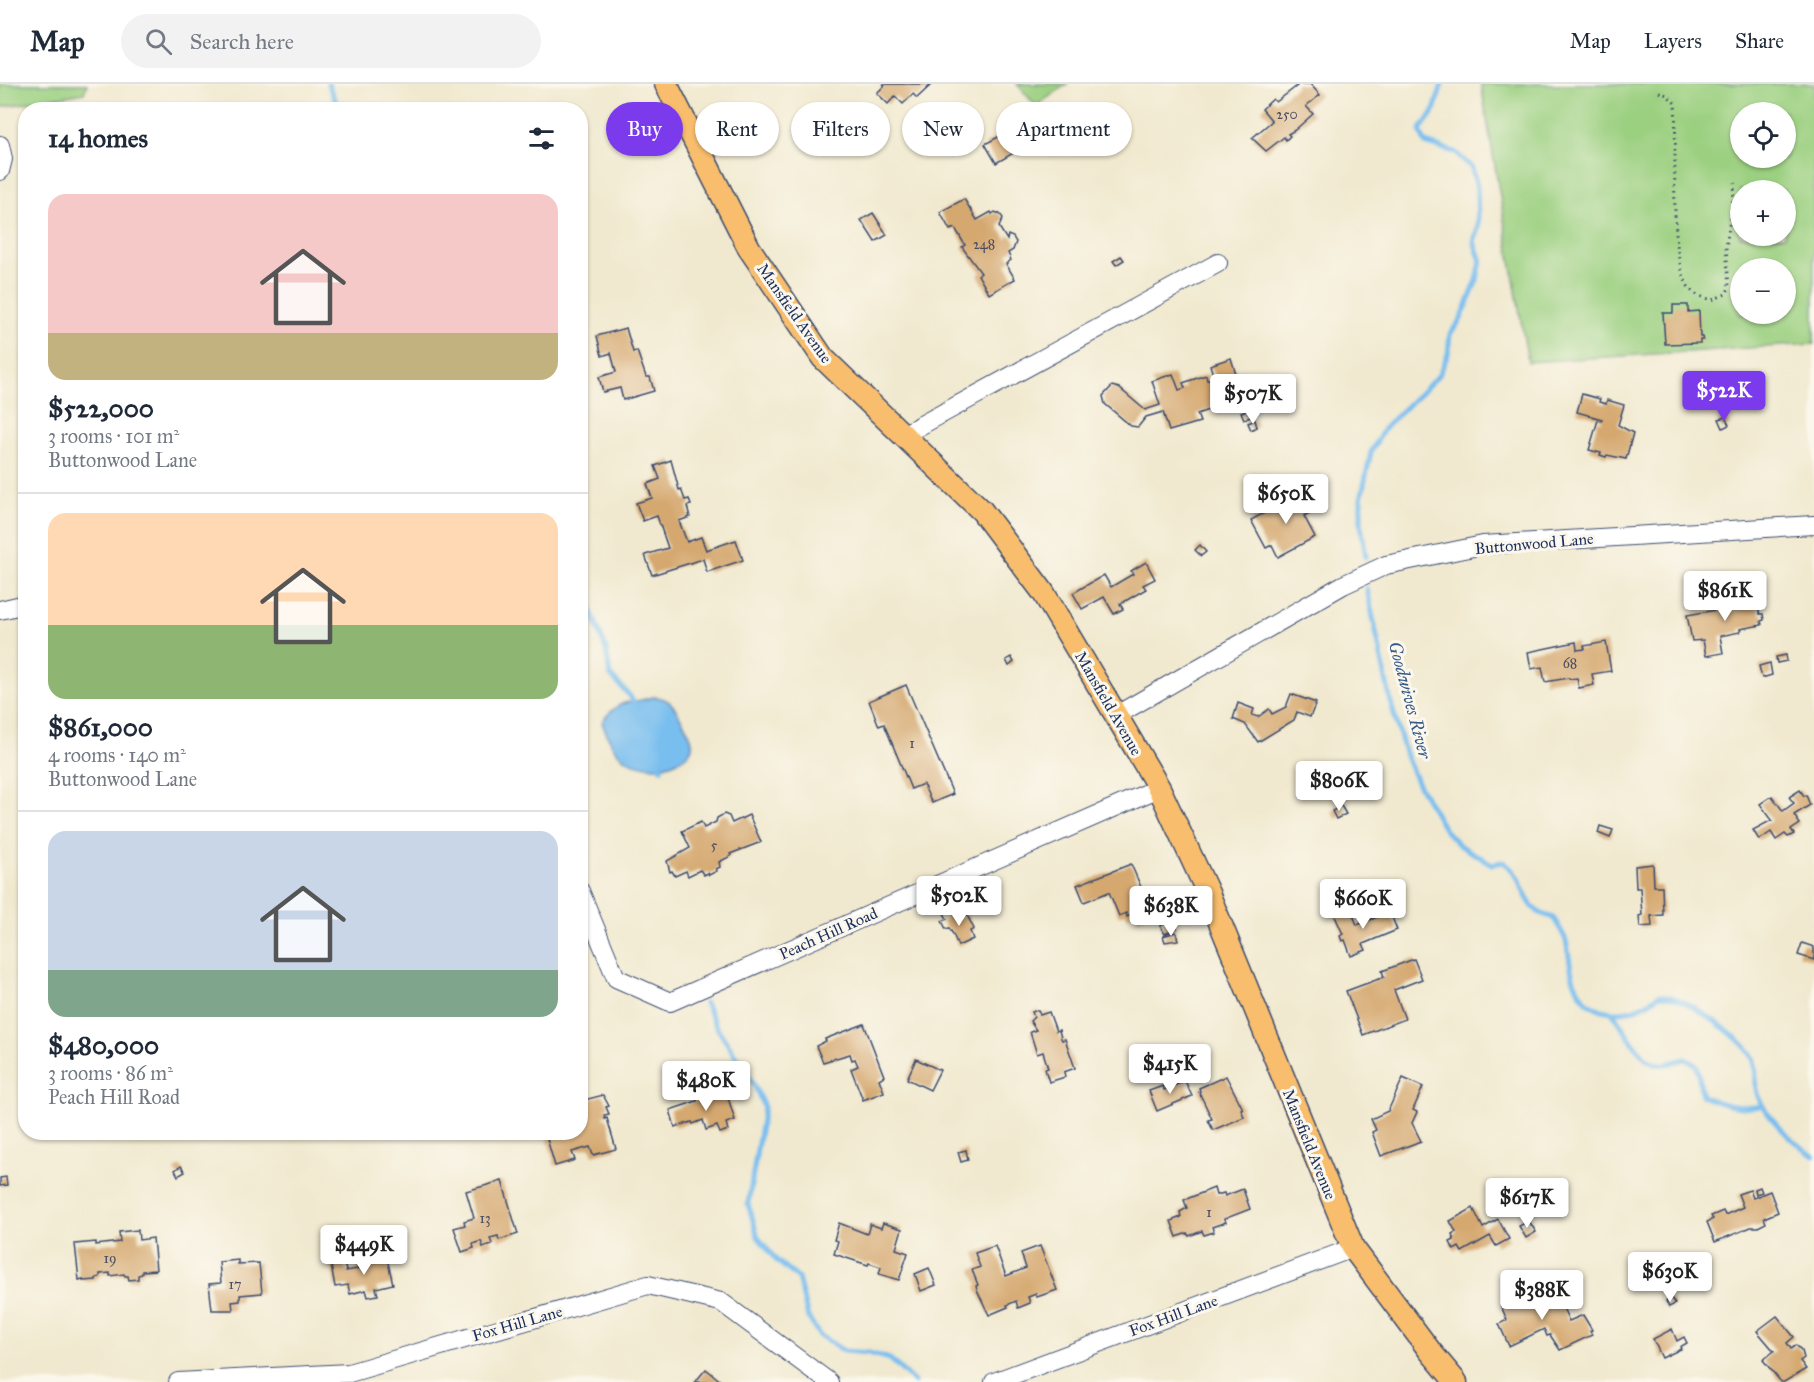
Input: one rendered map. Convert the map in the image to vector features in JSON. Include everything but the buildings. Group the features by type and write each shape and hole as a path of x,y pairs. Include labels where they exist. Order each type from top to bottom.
{"main road":[{"name":"Mansfield Avenue","path":"666,84 750,248 823,358 982,511 1044,592 1159,788 1208,893 1353,1248 1456,1382"}],"street":[{"path":"0,145 3,159 0,171"},
{"path":"903,435 1218,262"},
{"name":"Buttonwood Lane","path":"1115,716 1343,585 1386,565 1483,545 1814,525"},
{"path":"0,610 18,606"},
{"name":"Peach Hill Road","path":"588,910 616,978 670,1002 1159,788"},
{"name":"Fox Hill Lane","path":"994,1382 1353,1248"},
{"name":"Fox Hill Lane","path":"178,1382 349,1373 648,1285 721,1302 829,1382"}],"path":[{"path":"1659,92 1667,95 1675,103 1675,205 1680,267 1691,290 1713,300 1726,294 1729,288 1726,247 1736,178"}],"green space":[{"path":"0,84 87,84 84,93 18,102 18,104 0,107"},
{"path":"1017,84 1067,84 1042,102 1033,102"},
{"path":"1481,84 1814,84 1814,344 1528,362"}],"water":[{"path":"653,697 662,698 673,705 692,742 689,753 679,761 654,767 634,763 620,755 602,723 621,704"}],"waterway":[{"path":"328,84 336,102"},
{"name":"Goodwives River","path":"1366,557 1361,524 1361,499 1371,452 1385,427 1439,375 1448,354 1450,334 1461,319 1477,280 1481,261 1474,242 1478,227 1477,187 1472,168 1455,152 1425,143 1420,130 1434,111 1442,84"},
{"name":"Goodwives River","path":"1367,589 1391,703 1406,756 1417,782 1444,829 1459,845 1492,864 1503,862 1510,867 1531,904 1538,912 1555,920 1565,938 1575,983 1591,1004 1601,1010 1624,1011 1648,1003 1659,995 1670,997 1695,1008 1737,1039 1754,1061 1756,1088 1763,1106 1797,1144 1814,1156"},
{"path":"588,603 606,649 610,675 630,696 635,706"},
{"path":"657,759 661,769"},
{"path":"705,1003 716,1026 754,1085 764,1107 748,1204 758,1237 777,1261 798,1278 808,1317 819,1335 844,1351 869,1353 890,1359 914,1382"},
{"path":"1613,1013 1638,1050 1650,1061 1663,1064 1685,1059 1697,1065 1702,1096 1731,1105 1761,1106"}]}
